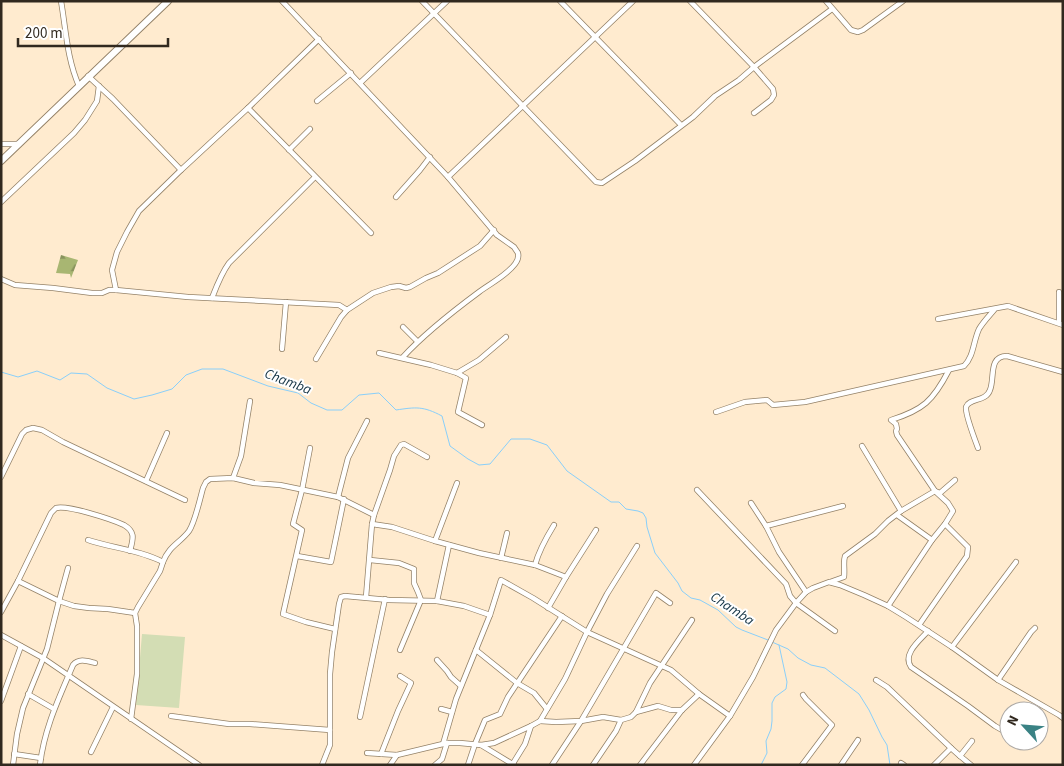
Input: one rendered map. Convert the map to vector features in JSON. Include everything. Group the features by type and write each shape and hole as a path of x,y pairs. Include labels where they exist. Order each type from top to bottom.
{"main road":[{"path":"1,161 168,1"}],"street":[{"path":"61,1 71,67 78,86"},
{"path":"282,1 448,176 500,238 517,250 519,257 506,273 417,341 403,357"},
{"path":"422,1 522,106 599,183 611,178 698,112 715,96 832,9"},
{"path":"360,83 446,1"},
{"path":"560,1 594,38 681,125"},
{"path":"448,176 633,1"},
{"path":"690,1 771,86 774,92 773,98 754,114"},
{"path":"827,2 851,30 858,32 903,1"},
{"path":"116,290 112,270 117,252 139,211 319,39"},
{"path":"317,101 351,73"},
{"path":"88,76 113,99 181,170"},
{"path":"1,202 86,120 96,101 99,86"},
{"path":"248,108 371,234"},
{"path":"289,150 310,129"},
{"path":"1,144 19,144"},
{"path":"396,196 430,157"},
{"path":"212,298 223,271 229,263 315,177"},
{"path":"316,359 341,317 348,310 373,293 391,287 410,287 438,273 480,246 494,230"},
{"path":"1,279 15,285 92,293 116,290 188,297 336,304 348,310"},
{"path":"938,320 1008,306 1061,324 1059,292"},
{"path":"282,349 286,302"},
{"path":"716,412 745,402 767,400 773,405 805,402 964,366 973,351 979,330 994,310"},
{"path":"403,326 417,341"},
{"path":"457,373 479,360 506,337"},
{"path":"379,353 431,364 466,378 458,412 482,426"},
{"path":"978,448 966,410 969,402 983,398 990,392 994,365 998,358 1007,356 1063,372"},
{"path":"888,606 953,512 948,503 935,490 896,434 896,424 891,420 909,414 929,400 949,370"},
{"path":"233,478 241,456 250,401"},
{"path":"338,497 348,458 367,421"},
{"path":"1,477 22,434 32,428 42,430 63,442 185,500"},
{"path":"146,481 167,433"},
{"path":"366,598 372,524 394,456 401,445 404,444 427,457"},
{"path":"862,446 899,513 932,540"},
{"path":"310,448 293,524 302,529 284,615 335,629"},
{"path":"131,719 137,674 137,626 135,613 160,571 166,554 190,528 206,482 210,479 233,478 254,483 280,485 338,497 374,515"},
{"path":"935,490 940,493 956,480"},
{"path":"435,541 456,483"},
{"path":"697,490 786,584 790,596 796,603 835,631"},
{"path":"694,765 730,716 753,677 776,630 796,603 806,592 813,588 844,577 845,568 843,561 845,556 875,534 888,520 935,490"},
{"path":"296,556 331,562 344,499"},
{"path":"750,503 766,526 779,552 806,592"},
{"path":"766,526 843,506"},
{"path":"1,612 51,513 56,508 64,507 124,525 132,533 133,539 130,551"},
{"path":"372,524 392,527 449,545 501,558 535,564 566,577"},
{"path":"918,625 967,556 968,546 945,524"},
{"path":"535,564 539,550 554,525"},
{"path":"548,608 596,530"},
{"path":"501,558 507,533"},
{"path":"88,540 155,558 163,562"},
{"path":"437,601 449,545"},
{"path":"367,753 397,755 445,744 482,745 501,740 540,721 565,679 607,594 637,546"},
{"path":"370,560 399,563 413,568 415,573 414,583 421,600 400,650"},
{"path":"952,647 1016,562"},
{"path":"13,765 21,716 50,639 68,568"},
{"path":"435,765 443,758 452,712 490,615 500,580 587,632 675,673 699,694 730,716"},
{"path":"18,581 59,601 74,606 135,613"},
{"path":"829,582 851,589 888,606 952,647 998,680 1063,718"},
{"path":"552,765 581,722 656,593 670,603"},
{"path":"322,765 330,744 330,674 341,597 437,601 464,606 490,615"},
{"path":"360,717 385,599"},
{"path":"468,765 474,744 485,719 500,715 508,697 562,616"},
{"path":"540,721 581,722 603,717 621,720 631,717 636,712 650,683 692,620"},
{"path":"998,680 1035,628"},
{"path":"928,631 914,647 908,657 908,663 911,667 999,728"},
{"path":"1,636 43,658 199,765"},
{"path":"1,701 21,646"},
{"path":"476,650 517,683 534,693 547,709"},
{"path":"438,660 450,677 461,686"},
{"path":"40,765 45,735 54,708 73,665 78,661 95,662"},
{"path":"381,754 411,683 400,676"},
{"path":"876,680 971,765"},
{"path":"28,694 54,708"},
{"path":"640,765 682,710 699,694"},
{"path":"802,765 832,725 803,695"},
{"path":"636,712 658,706 671,710 682,710"},
{"path":"91,752 113,707"},
{"path":"442,709 452,712"},
{"path":"171,716 229,724 330,730"},
{"path":"593,765 621,720"},
{"path":"482,745 513,765 525,744 531,726"},
{"path":"841,765 858,740"},
{"path":"960,756 972,741"},
{"path":"934,765 951,748"},
{"path":"14,754 41,758"},
{"path":"390,765 397,755"}],"green space":[{"path":"61,255 78,260 71,278 70,274 56,273"},
{"path":"142,634 185,637 179,708 136,705"}],"waterway":[{"name":"Chamba","path":"1,372 18,377 37,371 60,380 71,373 87,374 107,388 134,399 172,389 186,375 202,369 223,369 268,386 298,393 311,403 327,410 342,410 359,395 379,393 396,410 419,408 430,410 442,416 450,446 479,465 490,464 511,439 530,439 547,445 567,471 611,502 619,502 626,509 643,513 655,553 682,591 691,598 700,600 718,610 736,627 768,640"},
{"name":"Chamba","path":"772,642 788,649 798,658 811,665 825,668 859,694 887,745 890,765"},
{"path":"761,765 767,753 766,741 771,729 772,703 775,697 786,689 787,682 779,645"}]}
